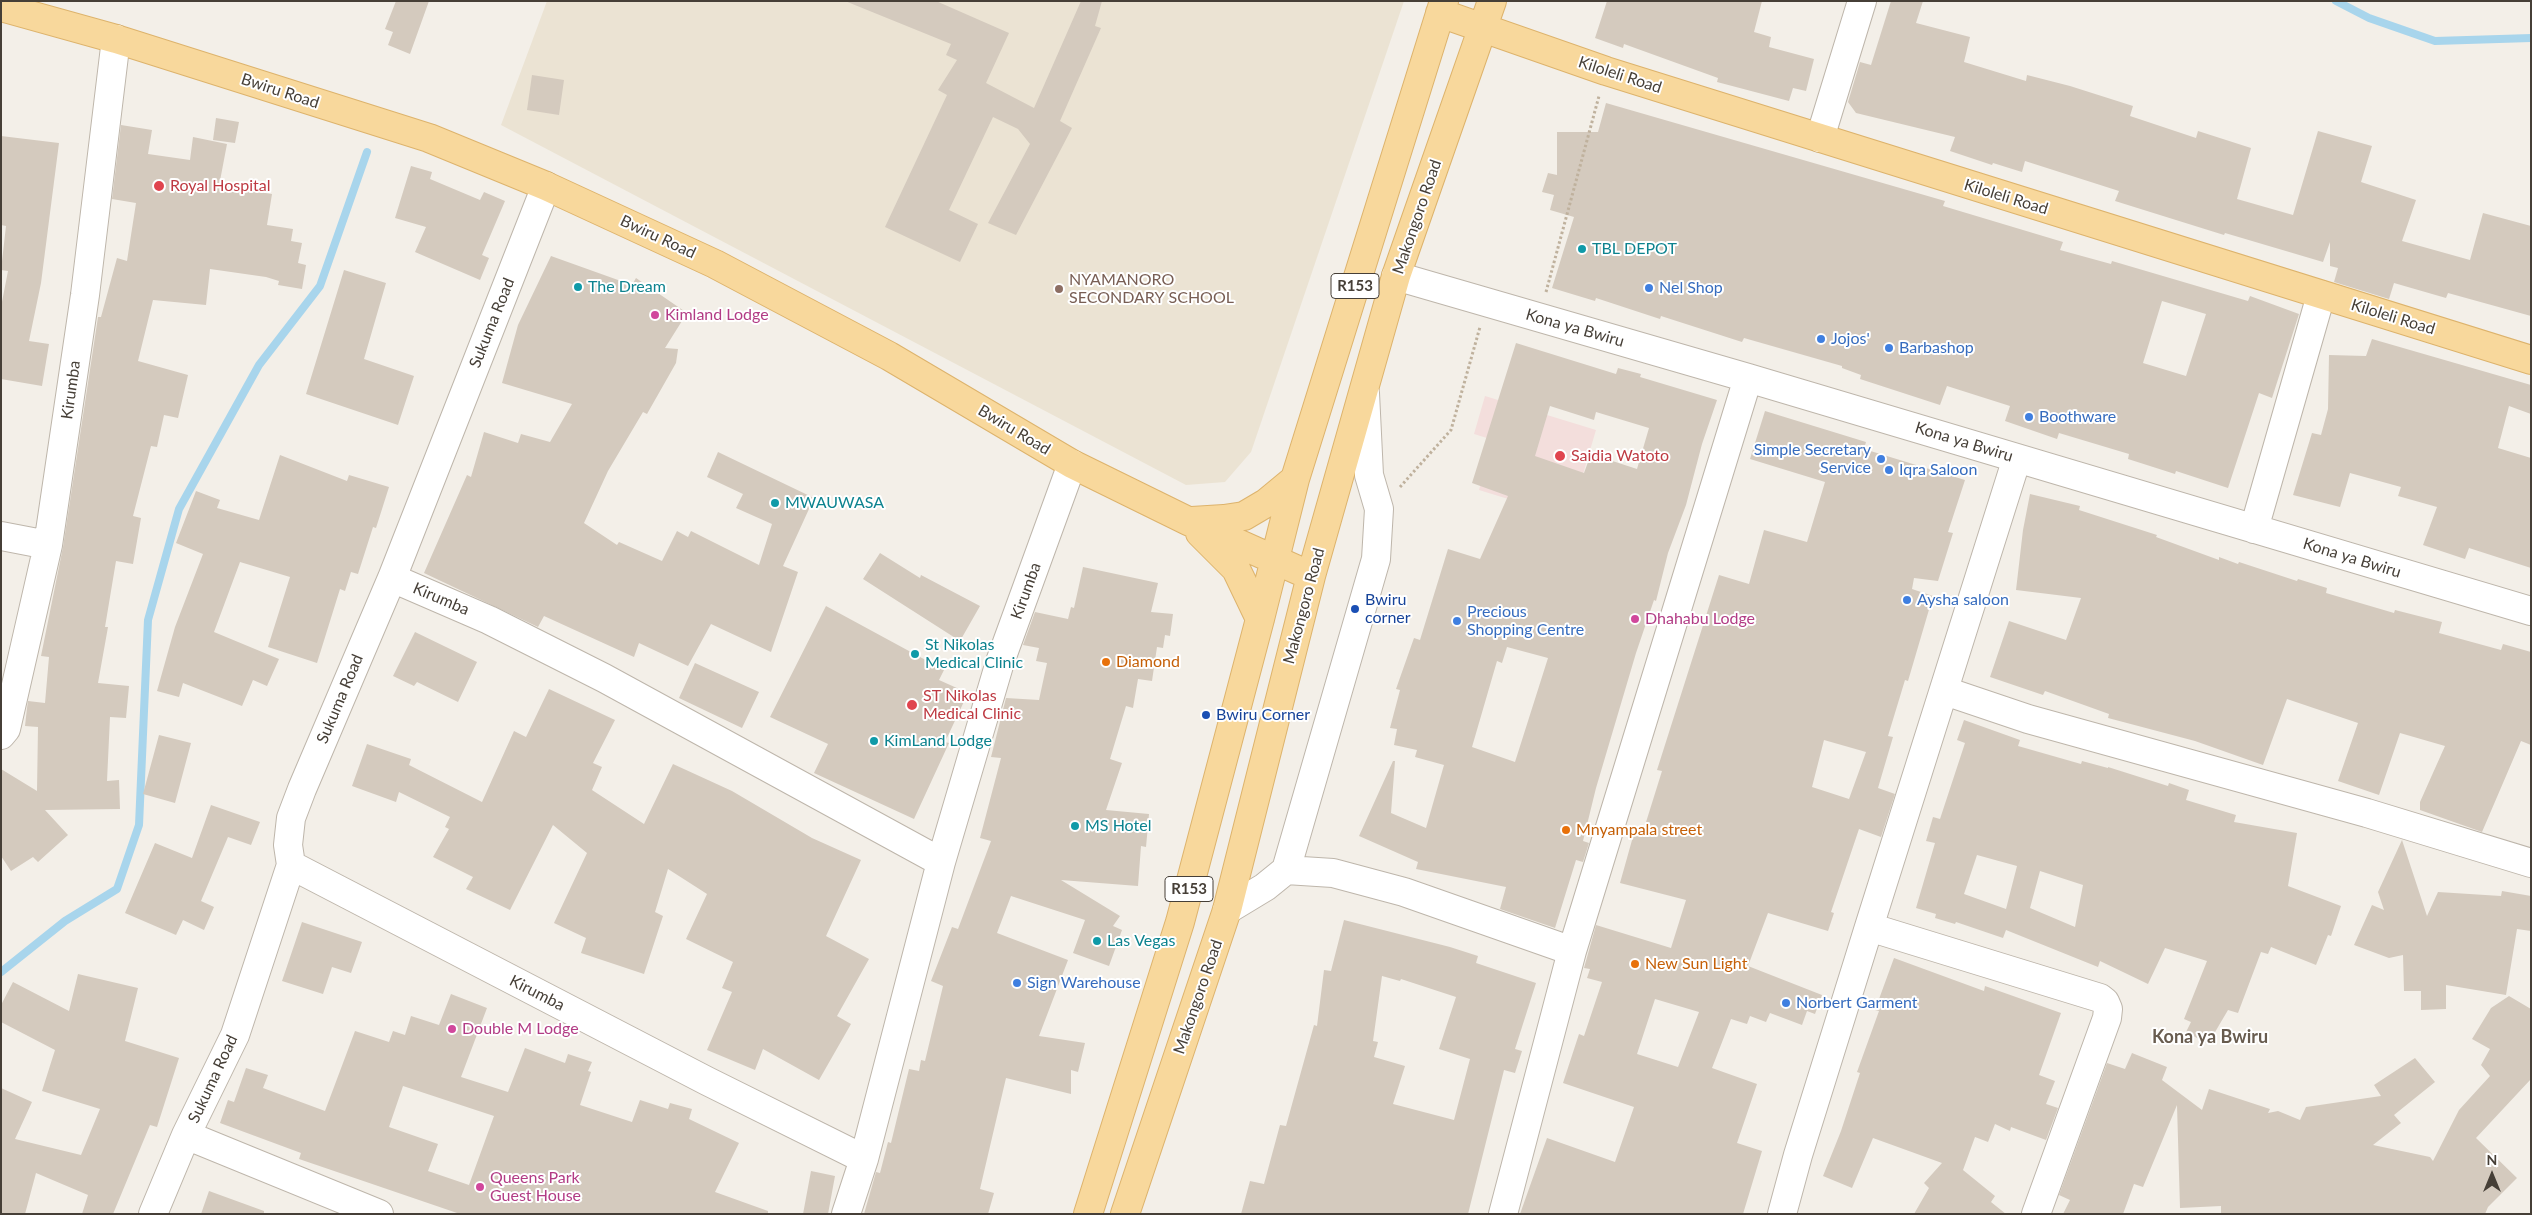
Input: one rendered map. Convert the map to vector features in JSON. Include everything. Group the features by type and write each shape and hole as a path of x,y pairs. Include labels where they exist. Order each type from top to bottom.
{"main road":[{"name":"Makongoro Road","path":"1126,1214 1227,910 1311,576 1396,276 1492,1"},
{"name":"Bwiru Road","path":"1,7 116,39 429,138 546,186 715,264 889,356 1072,464 1188,521 1311,576"},
{"name":"Kiloleli Road","path":"1442,7 1483,29 1606,71 2321,296 2531,360"},
{"name":"R153","path":"1088,1214 1180,922 1295,480 1442,7"},
{"path":"1188,521 1224,520 1244,516 1266,503 1295,480"},
{"path":"1188,521 1236,570 1260,619"}],"street":[{"path":"1820,138 1862,1"},
{"name":"Kirumba","path":"1,735 6,729 48,545 84,295 116,39"},
{"name":"Sukuma Road","path":"153,1214 186,1135 235,1035 291,865 288,845 292,818 392,578 546,186"},
{"name":"Kona ya Bwiru","path":"1396,276 1748,378 2531,612"},
{"path":"2254,529 2321,296"},
{"path":"1503,1214 1572,951 1748,378"},
{"path":"1227,910 1265,887 1286,870 1376,559 1380,510 1369,475 1365,387"},
{"path":"1782,1214 1868,927 1945,691 2017,458"},
{"name":"Kirumba","path":"846,1214 864,1159 941,862 1000,662 1072,464"},
{"path":"1,536 48,545"},
{"name":"Kirumba","path":"392,578 489,620 604,678 941,862"},
{"path":"1945,691 2028,719 2367,813 2531,863"},
{"name":"Kirumba","path":"291,865 698,1076 864,1159"},
{"path":"1286,870 1333,873 1404,892 1572,951"},
{"path":"1868,927 2100,998 2105,1002 2108,1009 2107,1018 2036,1214"},
{"path":"186,1135 379,1214"}],"path":[{"path":"1539,317 1606,71"},
{"path":"1380,510 1451,430 1487,302"}],"shaded area":[{"name":"NYAMANORO SECONDARY SCHOOL","path":"547,1 1404,1 1251,452 1225,482 1186,485 501,125"},
{"name":"Saidia Watoto","path":"1485,396 1596,430 1570,518 1479,490 1491,448 1532,452 1474,434"}],"building":[{"path":"396,1 429,1 410,54 388,45 393,32 385,29"},
{"path":"845,1 936,1 1009,33 986,83 1034,108 1081,1 1102,1 1095,26 1101,28 1060,121 1072,128 1016,235 988,223 1030,144 1018,129 993,117 949,210 978,224 960,262 885,227 947,95 938,90 957,60 946,55 951,44"},
{"path":"1607,1 1762,1 1754,32 1771,37 1769,47 1814,59 1806,91 1793,88 1789,101 1717,82 1718,78 1624,44 1623,48 1595,38"},
{"path":"1891,1 1923,1 1916,23 1970,37 1964,62 2026,81 2027,75 2070,86 2133,106 2130,116 2196,138 2198,131 2251,148 2237,199 2293,215 2318,131 2372,146 2361,182 2416,200 2402,241 2470,260 2483,213 2531,226 2531,316 2448,293 2446,298 2394,283 2389,299 2334,282 2338,268 2330,266 2330,242 2323,262 2225,233 2224,235 2115,201 2119,191 2025,161 2022,172 1993,163 1992,165 1950,151 1955,137 1856,113 1848,102 1860,62 1871,65"},
{"path":"532,75 564,80 559,115 527,110"},
{"path":"1606,103 1945,201 1943,206 2063,242 2060,250 2111,264 2112,261 2248,301 2250,296 2299,314 2272,398 2259,393 2228,488 2176,471 2175,474 2128,459 2129,454 2059,433 2057,439 2005,421 2010,406 1947,386 1940,405 1860,379 1861,375 1842,368 1842,366 1744,338 1742,342 1661,316 1660,319 1596,298 1595,301 1552,288 1574,217 1550,210 1554,195 1542,192 1548,173 1557,175 1557,132 1598,132","holes":["2162,301 2206,314 2186,376 2143,363"]},
{"name":"Royal Hospital","path":"216,118 239,122 235,143 213,140"},
{"path":"121,125 152,130 148,154 190,160 193,137 227,144 219,186 272,194 267,225 293,229 291,241 302,243 298,263 306,265 302,289 278,285 279,281 266,277 210,269 206,305 153,300 138,361 188,375 178,418 164,415 157,447 151,446 133,516 141,518 133,564 116,561 105,627 108,627 98,683 129,686 126,718 110,717 107,781 119,780 120,809 45,810 68,835 38,862 33,857 11,871 1,856 1,769 37,791 38,727 25,726 28,701 45,703 49,657 41,656 63,547 98,317 101,317 117,258 127,261 136,203 112,199"},
{"path":"1,136 59,143 41,283 29,341 49,344 42,386 1,379 1,307 8,271 1,270 6,226 1,225"},
{"path":"411,166 432,172 430,179 480,200 484,192 505,201 482,255 489,258 480,280 415,252 426,227 395,218"},
{"path":"551,256 632,285 636,278 687,313 665,348 678,349 676,363 647,414 643,412 608,471 584,523 617,545 619,542 662,561 677,531 688,537 691,531 759,565 772,524 736,508 743,494 707,477 718,452 814,498 783,566 798,572 771,652 711,624 688,666 639,643 634,657 544,616 538,627 424,573 467,475 471,477 484,432 518,443 521,434 550,442 572,404 502,383 518,325"},
{"path":"344,270 386,283 364,359 414,376 398,425 306,394"},
{"path":"2372,339 2531,385 2531,414 2509,406 2498,448 2531,458 2531,568 2469,548 2465,559 2423,545 2437,507 2398,496 2401,487 2350,473 2340,507 2293,495 2312,433 2321,435 2328,409 2329,355 2366,356"},
{"path":"1516,343 1616,374 1618,368 1641,374 1640,377 1717,400 1702,444 1686,505 1668,553 1656,601 1654,600 1636,653 1596,788 1583,841 1589,843 1583,862 1576,860 1555,928 1500,909 1506,887 1416,869 1418,862 1359,836 1393,761 1395,761 1391,813 1426,828 1444,765 1415,757 1417,750 1394,745 1397,729 1390,728 1400,690 1396,689 1414,638 1420,640 1448,549 1480,559 1508,496 1472,483","holes":["1550,406 1594,420 1596,412 1649,428 1637,469 1591,454 1584,473 1535,456","1507,647 1548,658 1515,762 1472,747 1497,661 1502,663"]},
{"path":"1765,411 1866,442 1864,449 1965,480 1948,532 1953,533 1938,581 1914,578 1912,589 1933,596 1908,681 1905,680 1888,736 1893,737 1878,788 1895,794 1881,837 1859,829 1831,912 1834,913 1828,931 1768,913 1748,966 1822,995 1815,1014 1807,1011 1802,1025 1770,1013 1766,1022 1750,1016 1747,1024 1731,1019 1712,1068 1757,1084 1737,1143 1762,1151 1743,1214 1520,1214 1547,1138 1615,1162 1634,1107 1563,1083 1579,1034 1584,1036 1602,982 1587,978 1590,969 1584,968 1596,925 1671,948 1686,900 1620,883 1634,833 1642,835 1662,771 1657,770 1719,575 1749,584 1764,530 1807,542 1825,482 1750,459","holes":["1824,740 1866,752 1849,799 1812,787","1655,999 1699,1012 1678,1067 1637,1054"]},
{"path":"280,455 347,481 349,475 389,487 376,528 373,527 358,574 351,572 345,591 340,589 317,663 268,647 290,577 240,562 214,632 279,659 267,686 253,680 242,706 183,683 179,697 157,691 175,627 203,554 176,543 196,491 220,500 217,508 259,520"},
{"path":"2030,494 2080,506 2079,510 2157,535 2156,537 2219,560 2219,557 2297,581 2298,579 2327,588 2326,593 2394,613 2395,610 2442,622 2439,633 2501,650 2503,644 2531,652 2531,745 2521,741 2482,832 2420,810 2420,802 2445,746 2400,733 2379,795 2338,781 2358,723 2287,699 2263,765 2195,741 2108,718 2109,714 2045,691 2043,695 1990,677 2009,621 2066,640 2081,598 2016,590 2023,530"},
{"path":"880,553 920,578 921,575 980,606 960,641 863,579"},
{"path":"1083,567 1158,583 1151,612 1173,614 1170,636 1165,635 1163,648 1157,647 1152,681 1138,679 1133,708 1126,706 1110,759 1122,763 1106,810 1149,814 1146,847 1141,846 1138,886 1061,880 1120,916 1113,926 1122,930 1109,966 1073,953 1085,920 1011,896 997,933 1068,960 1039,1036 1085,1043 1078,1072 1071,1070 1071,1094 1006,1078 980,1189 994,1193 988,1214 864,1214 876,1172 880,1173 888,1142 891,1143 909,1069 919,1071 921,1060 925,1061 943,986 931,981 952,927 958,929 991,841 980,838 1001,758 991,757 1006,698 1039,700 1047,663 1036,661 1039,648 1023,645 1035,612 1068,619 1071,607 1074,608"},
{"path":"826,606 944,670 939,680 968,693 945,742 949,743 914,819 814,773 828,744 770,717"},
{"path":"415,632 477,662 458,702 417,682 414,686 393,676"},
{"path":"695,663 759,692 742,728 679,698"},
{"path":"549,689 615,720 593,763 602,767 592,790 644,824 673,764 732,791 812,838 861,860 826,936 869,959 837,1016 851,1024 819,1080 763,1049 755,1070 707,1050 732,992 722,988 733,962 686,939 707,894 668,869 655,912 663,916 644,974 581,953 586,938 554,923 587,853 553,825 510,910 466,889 473,877 433,857 449,829 445,827 450,817 399,792 396,802 352,786 367,744 411,759 409,765 482,802 514,731 526,737"},
{"path":"1964,720 2020,740 2018,746 2081,764 2082,761 2108,767 2168,786 2169,783 2189,790 2186,800 2236,815 2234,822 2297,833 2288,886 2341,906 2331,936 2328,935 2316,965 2271,947 2268,954 2261,952 2238,1013 2228,1010 2208,1044 2186,1032 2191,1022 2184,1019 2207,961 2165,948 2148,984 2100,961 2098,967 2006,930 2003,938 1956,922 1955,924 1935,918 1936,914 1916,908 1935,843 1926,841 1933,817 1940,819 1965,743 1957,740","holes":["1977,855 2017,866 2006,909 1964,894","2040,871 2083,885 2075,927 2030,908"]},
{"path":"159,735 191,743 175,803 143,794"},
{"path":"211,805 260,822 251,845 228,837 201,901 214,907 204,930 183,920 176,935 125,913 155,843 192,858"},
{"path":"2402,840 2427,916 2438,892 2501,896 2502,891 2531,896 2531,931 2517,929 2506,995 2446,985 2446,1009 2421,1010 2421,991 2404,991 2403,955 2389,958 2354,945 2372,905 2384,910 2378,892"},
{"path":"1344,920 1478,956 1476,963 1536,983 1515,1049 1522,1051 1515,1073 1504,1070 1468,1214 1241,1214 1250,1181 1264,1184 1280,1125 1286,1126 1314,1025 1317,1026 1324,970 1331,971","holes":["1382,976 1400,981 1401,979 1456,997 1439,1049 1470,1059 1454,1120 1393,1104 1405,1066 1374,1057 1378,1042 1373,1041"]},
{"path":"302,922 362,942 351,973 332,967 323,994 282,981"},
{"path":"1894,958 1984,991 1985,986 2061,1013 2039,1075 2055,1081 2046,1104 2058,1108 2046,1140 2011,1127 2010,1131 1995,1124 1988,1142 1975,1137 1963,1170 1995,1196 1991,1202 2006,1214 1914,1214 1929,1188 1924,1183 1942,1163 1873,1138 1852,1188 1823,1176 1841,1131 1860,1073 1857,1072 1879,1011 1875,1010"},
{"path":"78,974 138,988 125,1041 179,1058 157,1127 150,1125 113,1214 82,1214 88,1195 36,1173 25,1214 1,1214 1,1088 32,1102 15,1139 81,1155 100,1109 42,1091 55,1050 1,1022 1,1005 13,982 69,1011"},
{"path":"451,994 487,1008 461,1077 508,1092 525,1048 565,1063 568,1054 592,1062 588,1071 591,1072 580,1105 632,1122 640,1100 668,1109 670,1103 692,1109 689,1119 739,1143 715,1192 768,1211 768,1214 460,1214 299,1159 301,1153 220,1123 228,1100 234,1102 246,1068 268,1075 263,1088 325,1111 355,1031 389,1042 393,1031 405,1035 411,1016 439,1025","holes":["403,1086 494,1116 469,1185 428,1171 438,1144 389,1127"]},
{"path":"2509,996 2531,1009 2531,1079 2476,1138 2517,1178 2488,1207 2485,1214 2221,1214 2221,1206 2180,1208 2177,1105 2143,1187 2134,1184 2123,1214 2063,1214 2070,1200 2059,1195 2107,1063 2125,1069 2132,1053 2167,1067 2162,1080 2202,1110 2209,1089 2270,1109 2268,1113 2278,1111 2300,1120 2306,1107 2381,1096 2374,1085 2415,1058 2435,1082 2394,1115 2401,1123 2373,1145 2430,1157 2433,1161 2459,1110 2490,1076 2481,1065 2490,1049 2472,1039 2491,1008"},
{"path":"811,1171 835,1176 828,1214 803,1214"},
{"path":"209,1191 264,1211 264,1214 201,1214"}],"waterway":[{"path":"2336,1 2369,18 2435,41 2531,38"},
{"path":"1,972 65,921 117,889 139,825 148,620 179,509 259,365 320,286 367,152"}],"place":[{"name":"Royal Hospital","path":"159,186"},
{"name":"TBL DEPOT","path":"1582,249"},
{"name":"The Dream","path":"578,287"},
{"name":"Nel Shop","path":"1649,288"},
{"name":"NYAMANORO SECONDARY SCHOOL","path":"1059,289"},
{"name":"Kimland Lodge","path":"655,315"},
{"name":"Jojos'","path":"1821,339"},
{"name":"Barbashop","path":"1889,348"},
{"name":"Boothware","path":"2029,417"},
{"name":"Saidia Watoto","path":"1560,456"},
{"name":"Simple Secretary Service","path":"1881,459"},
{"name":"Iqra Saloon","path":"1889,470"},
{"name":"MWAUWASA","path":"775,503"},
{"name":"Aysha saloon","path":"1907,600"},
{"name":"Bwiru corner","path":"1355,609"},
{"name":"Dhahabu Lodge","path":"1635,619"},
{"name":"Precious Shopping Centre","path":"1457,621"},
{"name":"St Nikolas Medical Clinic","path":"915,654"},
{"name":"Diamond","path":"1106,662"},
{"name":"ST Nikolas Medical Clinic","path":"912,705"},
{"name":"Bwiru Corner","path":"1206,715"},
{"name":"KimLand Lodge","path":"874,741"},
{"name":"MS Hotel","path":"1075,826"},
{"name":"Mnyampala street","path":"1566,830"},
{"name":"Las Vegas","path":"1097,941"},
{"name":"New Sun Light","path":"1635,964"},
{"name":"Sign Warehouse","path":"1017,983"},
{"name":"Norbert Garment","path":"1786,1003"},
{"name":"Double M Lodge","path":"452,1029"},
{"name":"Queens Park Guest House","path":"480,1187"}],"district":[{"name":"Kona ya Bwiru","path":"2210,1037"}]}
